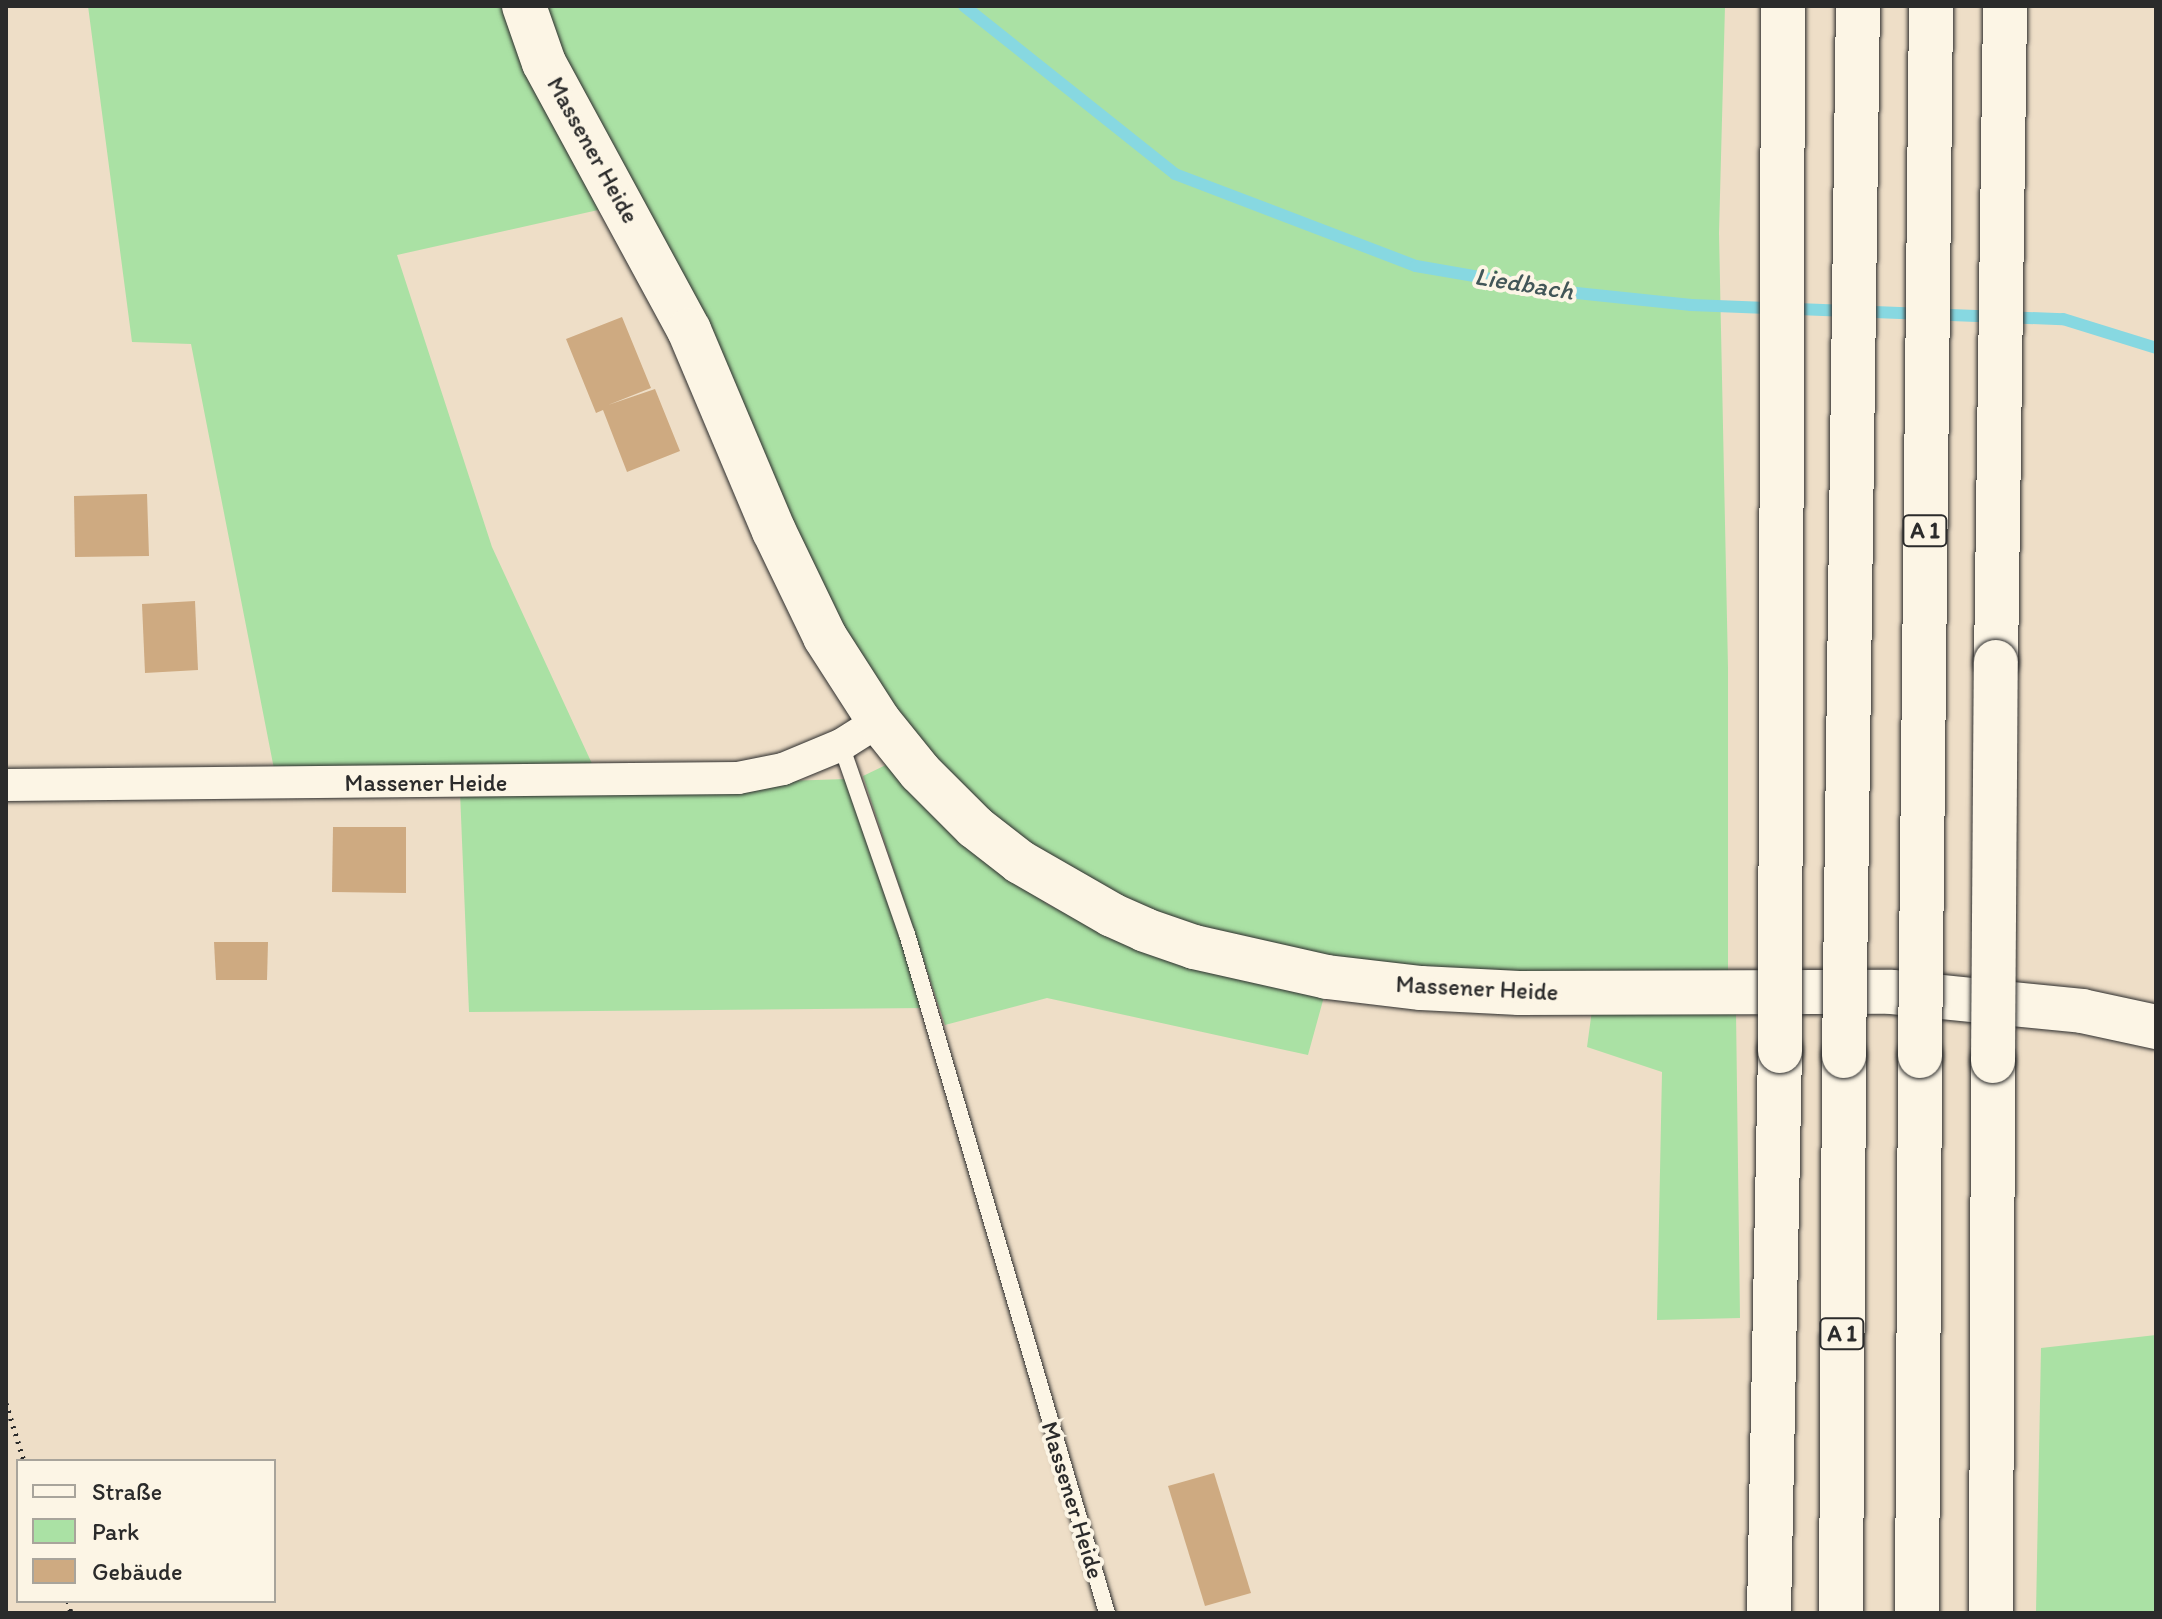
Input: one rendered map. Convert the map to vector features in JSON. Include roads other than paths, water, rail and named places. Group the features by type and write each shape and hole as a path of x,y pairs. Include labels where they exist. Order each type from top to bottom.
{"main road":[{"name":"Massener Heide","path":"524,6 544,63 689,330 813,613 879,721 950,802 1020,862 1112,915 1194,947 1327,977 1421,988 1519,993 1892,992 2082,1011 2156,1027"},
{"path":"1769,1613 1780,1051 1783,6"},
{"name":"A 1","path":"1841,1613 1844,1056 1858,6"},
{"name":"A 1","path":"1917,1613 1931,6"},
{"path":"1991,1613 1993,1061 2005,6"}],"street":[{"name":"Massener Heide","path":"6,785 692,781 738,778 783,769 841,745 879,721"}],"lane":[{"name":"Massener Heide","path":"841,745 907,934 1107,1613"}],"waterway":[{"name":"Liedbach","path":"964,6 1175,174 1416,266 1567,292 1691,305 2063,319 2156,348"}]}
